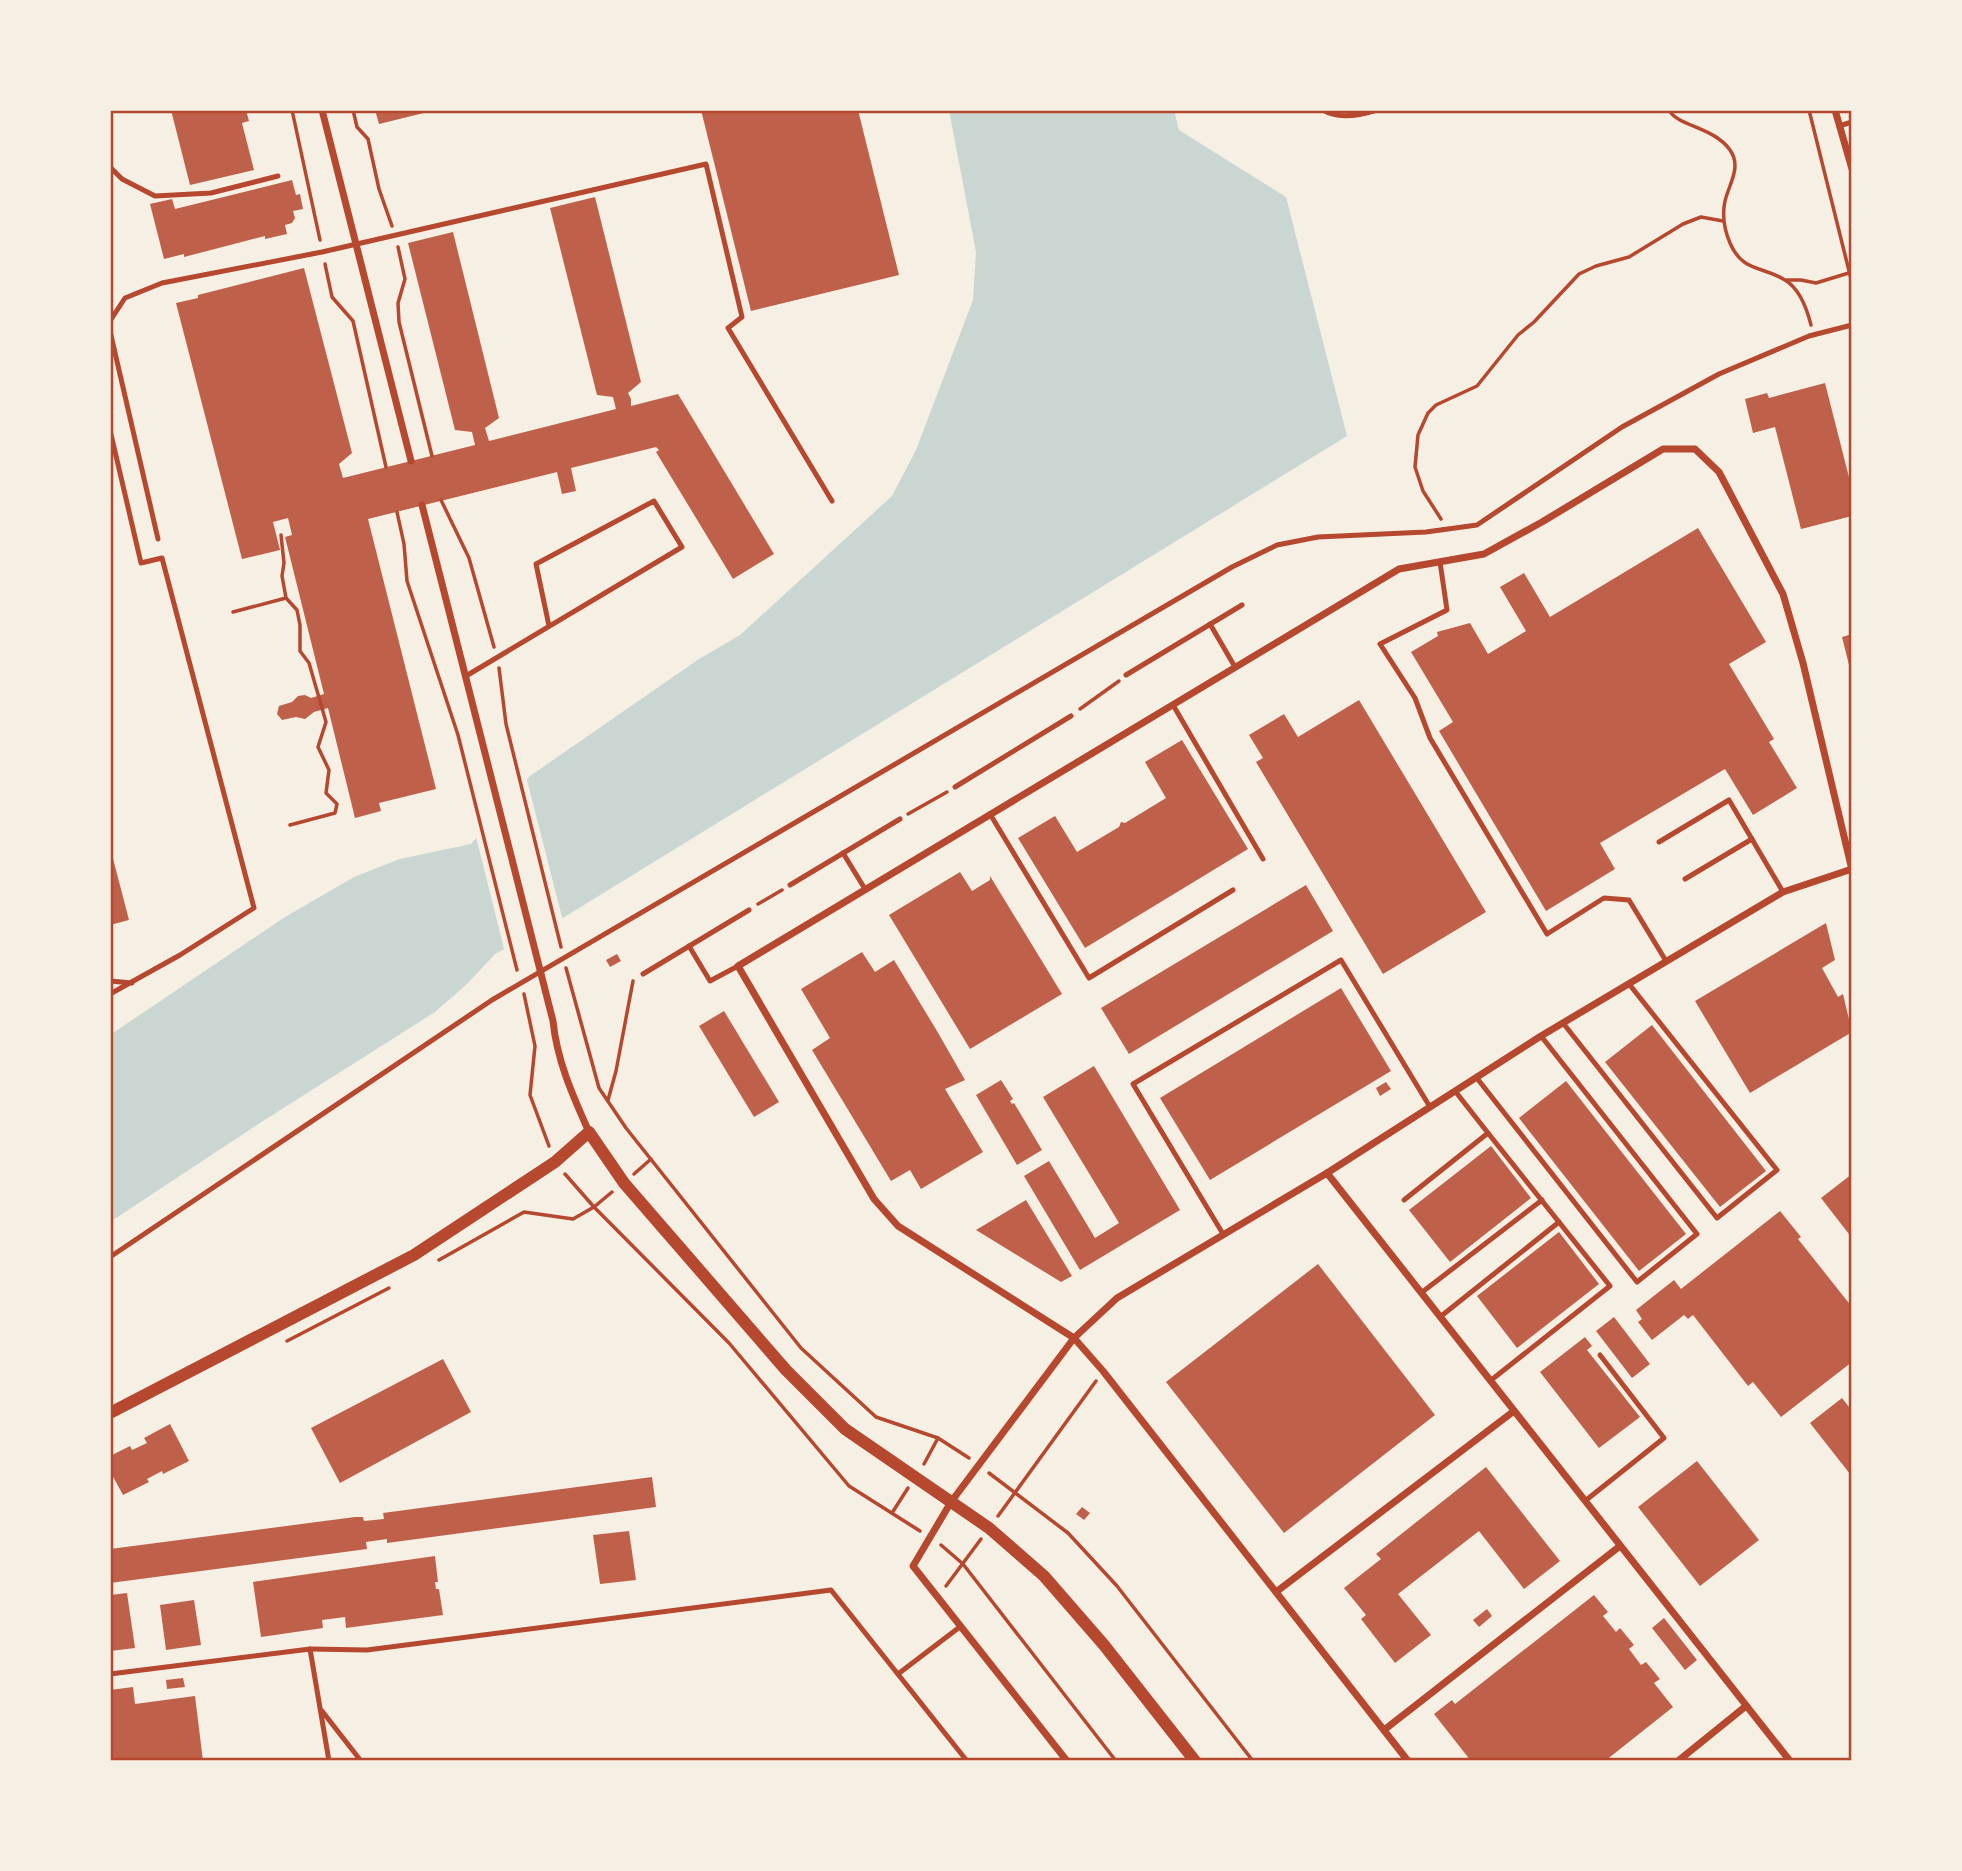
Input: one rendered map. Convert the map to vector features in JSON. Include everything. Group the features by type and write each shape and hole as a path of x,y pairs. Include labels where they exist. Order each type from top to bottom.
{"street":[{"path":"322,110 411,461"},
{"path":"1835,110 1852,169"},
{"path":"1067,1761 913,1566 951,1502 1074,1338 1117,1298 1326,1173 1541,1036 1783,892 1852,870 1803,663 1783,594 1719,472 1695,449 1663,449 1484,554 1399,569 738,966 874,1199 898,1226 1074,1338 1103,1371 1408,1761"},
{"path":"422,505 553,1021 556,1048 570,1090 589,1132 624,1183 786,1370 845,1429 989,1528 1053,1586 1104,1645 1195,1761"},
{"path":"110,1413 414,1255 555,1162 589,1132"},
{"path":"1326,1173 1790,1761"},
{"path":"1276,1592 1514,1411"},
{"path":"1384,1730 1620,1546"},
{"path":"1678,1761 1746,1706"}],"lane":[{"path":"1323,110 1329,114 1357,116 1377,110"},
{"path":"1839,126 1852,122"},
{"path":"110,321 125,298 162,283 322,252 706,164 742,317 728,328 832,501"},
{"path":"110,167 122,179 155,196 211,193 278,176"},
{"path":"110,1257 492,1000 1232,567 1277,545 1318,537 1426,532 1477,525 1622,427 1719,374 1813,335 1852,325"},
{"path":"110,331 158,539"},
{"path":"110,430 141,563 162,558 254,908 110,994"},
{"path":"466,676 682,547 654,501 536,564 549,626"},
{"path":"1440,562 1447,610 1380,644 1415,698 1430,738 1546,934 1604,898 1629,900 1667,961"},
{"path":"1126,675 1242,605"},
{"path":"1210,624 1235,667"},
{"path":"1173,705 1263,859"},
{"path":"955,787 1071,716"},
{"path":"1659,842 1730,800 1783,892"},
{"path":"990,814 1089,978 1233,890"},
{"path":"790,885 900,819"},
{"path":"1685,879 1752,839"},
{"path":"843,853 865,889"},
{"path":"643,974 749,910"},
{"path":"689,946 710,981 738,966"},
{"path":"1223,1234 1133,1084 1341,960 1430,1107"},
{"path":"110,981 132,983"},
{"path":"1563,1023 1717,1218 1777,1170 1629,984"},
{"path":"1476,1077 1637,1282 1697,1234 1541,1036"},
{"path":"1455,1091 1610,1286 1490,1381"},
{"path":"1404,1200 1489,1133"},
{"path":"1421,1293 1542,1200"},
{"path":"1440,1317 1559,1222"},
{"path":"1585,1501 1664,1438 1600,1355"},
{"path":"110,1674 310,1649 367,1650 831,1590 967,1761"},
{"path":"898,1674 961,1626"},
{"path":"310,1649 329,1761"},
{"path":"322,1711 361,1761"}],"path":[{"path":"292,110 332,297 352,321 386,467"},
{"path":"353,110 357,127 368,139 379,189 395,234 405,279 398,303 399,322 432,456"},
{"path":"1669,110 1680,121 1702,128 1722,140 1732,153 1735,171 1725,199 1723,221 1730,244 1741,260 1754,269 1787,281 1816,283 1850,272"},
{"path":"1809,110 1852,283"},
{"path":"1448,529 1423,491 1415,467 1418,435 1428,413 1436,405 1477,386 1518,335 1534,322 1579,274 1629,257 1683,224 1701,217 1723,221"},
{"path":"1787,281 1801,297 1813,335"},
{"path":"442,500 469,558 497,657 506,724 561,948"},
{"path":"397,512 404,544 407,581 458,735 519,975"},
{"path":"281,535 284,563 282,576 286,598 297,610 300,651 309,663 326,722 318,747 329,770 326,793 337,804 335,813 289,825"},
{"path":"233,612 286,598"},
{"path":"1071,716 1126,675"},
{"path":"900,819 955,787"},
{"path":"749,910 790,885"},
{"path":"565,961 599,1088 635,1138 801,1348 876,1417 938,1438 979,1464 1068,1533 1117,1586 1253,1761"},
{"path":"607,1100 616,1072 631,983 643,974"},
{"path":"522,988 535,1054 530,1095 555,1162 594,1207 729,1343 849,1486 929,1537 962,1564 1116,1761"},
{"path":"439,1260 524,1212 573,1219 594,1207"},
{"path":"280,1344 390,1287"},
{"path":"939,1597 1103,1371"}],"shaded area":[{"path":"949,110 1174,110 1179,130 1286,197 1347,436 566,916 495,954 467,984 435,1012 110,1222 110,1035 285,917 354,877 400,859 471,844 530,776 699,659 740,635 892,496 916,450 973,300 976,252"}],"pier":[{"path":"526,776 563,921 505,953 475,833"}],"building":[{"path":"171,110 246,110 249,121 242,123 254,170 190,185"},
{"path":"375,110 431,110 432,111 379,124"},
{"path":"701,110 858,110 899,275 751,311"},
{"path":"292,180 296,195 300,194 303,209 293,211 295,218 292,223 285,225 287,234 265,239 265,236 184,257 184,254 164,259 150,204 172,199 175,209"},
{"path":"595,197 641,382 628,393 631,406 678,394 774,554 733,579 656,452 659,450 656,447 571,468 576,491 562,494 557,472 368,519 436,789 379,803 381,811 355,818 328,708 314,712 305,719 296,717 282,720 277,714 279,706 292,702 298,696 311,698 324,694 285,537 292,535 288,518 273,522 280,550 242,559 176,303 304,268 352,453 339,464 343,478 475,445 472,432 455,430 408,243 453,232 499,418 485,428 489,441 616,409 613,397 597,395 550,208"},
{"path":"1825,383 1852,489 1852,516 1801,529 1775,427 1753,433 1745,399 1767,393 1769,398"},
{"path":"1698,528 1766,642 1729,664 1774,739 1769,742 1797,788 1753,815 1725,769 1600,843 1615,869 1546,911 1439,731 1453,722 1411,652 1438,636 1437,632 1470,623 1488,654 1526,631 1500,587 1524,573 1550,617"},
{"path":"1852,634 1852,673 1851,673 1842,637"},
{"path":"1359,700 1486,912 1383,974 1256,762 1263,758 1249,735 1284,714 1298,737"},
{"path":"1182,740 1248,849 1085,948 1018,838 1055,816 1077,852 1119,827 1121,822 1125,823 1166,798 1145,762"},
{"path":"110,847 129,920 110,925"},
{"path":"960,872 972,891 990,880 990,876 1062,994 970,1049 889,915"},
{"path":"1306,885 1333,931 1129,1054 1101,1008"},
{"path":"1826,923 1835,960 1822,968 1838,997 1843,994 1852,1032 1750,1093 1695,1001"},
{"path":"862,952 875,972 894,960 937,1031 965,1080 945,1089 983,1152 921,1189 910,1170 891,1181 812,1050 830,1038 801,989"},
{"path":"617,954 621,961 610,967 606,960"},
{"path":"1341,988 1391,1071 1210,1180 1160,1098"},
{"path":"724,1011 779,1102 754,1117 699,1026"},
{"path":"1652,1025 1766,1171 1720,1207 1605,1062"},
{"path":"1094,1066 1180,1210 1080,1270 1024,1176 1049,1161 1095,1238 1119,1223 1043,1097"},
{"path":"1001,1080 1013,1099 1010,1101 1014,1103 1042,1150 1017,1165 976,1095"},
{"path":"1566,1081 1686,1234 1639,1271 1519,1118"},
{"path":"1386,1082 1391,1089 1380,1096 1376,1088"},
{"path":"1491,1146 1531,1198 1450,1262 1409,1210"},
{"path":"1852,1174 1852,1238 1821,1198"},
{"path":"1026,1200 1072,1276 1061,1282 976,1230"},
{"path":"1780,1211 1801,1237 1798,1239 1852,1307 1852,1362 1781,1417 1753,1382 1748,1386 1693,1315 1688,1319 1684,1315 1652,1340 1638,1322 1642,1319 1636,1310 1674,1280 1681,1289"},
{"path":"1559,1232 1599,1284 1517,1348 1477,1296"},
{"path":"1318,1264 1435,1415 1284,1533 1166,1382"},
{"path":"1614,1317 1650,1364 1632,1378 1596,1331"},
{"path":"1585,1337 1592,1346 1587,1350 1640,1417 1599,1448 1540,1372"},
{"path":"443,1359 471,1412 340,1483 311,1428"},
{"path":"1842,1398 1852,1411 1850,1474 1810,1423"},
{"path":"170,1424 189,1461 163,1474 162,1471 147,1479 149,1482 123,1495 110,1471 110,1456 130,1446 132,1450 147,1443 144,1438"},
{"path":"1697,1461 1759,1540 1700,1586 1638,1507"},
{"path":"1486,1467 1560,1561 1524,1589 1479,1531 1398,1594 1431,1635 1395,1663 1361,1619 1366,1615 1344,1588 1381,1559 1376,1554"},
{"path":"652,1477 656,1507 387,1543 387,1539 366,1542 367,1549 110,1583 110,1549 355,1517 363,1517 364,1521 384,1519 383,1513"},
{"path":"1082,1507 1090,1513 1084,1520 1076,1514"},
{"path":"629,1531 636,1580 600,1584 593,1535"},
{"path":"435,1556 438,1582 435,1582 436,1589 439,1589 443,1615 346,1628 345,1617 322,1620 323,1628 261,1637 253,1582"},
{"path":"127,1593 135,1648 110,1651 110,1595"},
{"path":"1594,1595 1608,1612 1603,1616 1616,1632 1620,1628 1634,1645 1629,1649 1641,1665 1646,1662 1660,1679 1654,1683 1673,1707 1605,1761 1471,1761 1434,1714 1452,1700 1455,1704"},
{"path":"194,1600 201,1645 166,1650 160,1605"},
{"path":"1487,1609 1492,1616 1479,1627 1473,1620"},
{"path":"1664,1618 1697,1660 1685,1670 1652,1628"},
{"path":"183,1678 185,1687 167,1689 166,1680"},
{"path":"133,1687 135,1704 195,1696 203,1761 110,1761 110,1690"}]}
